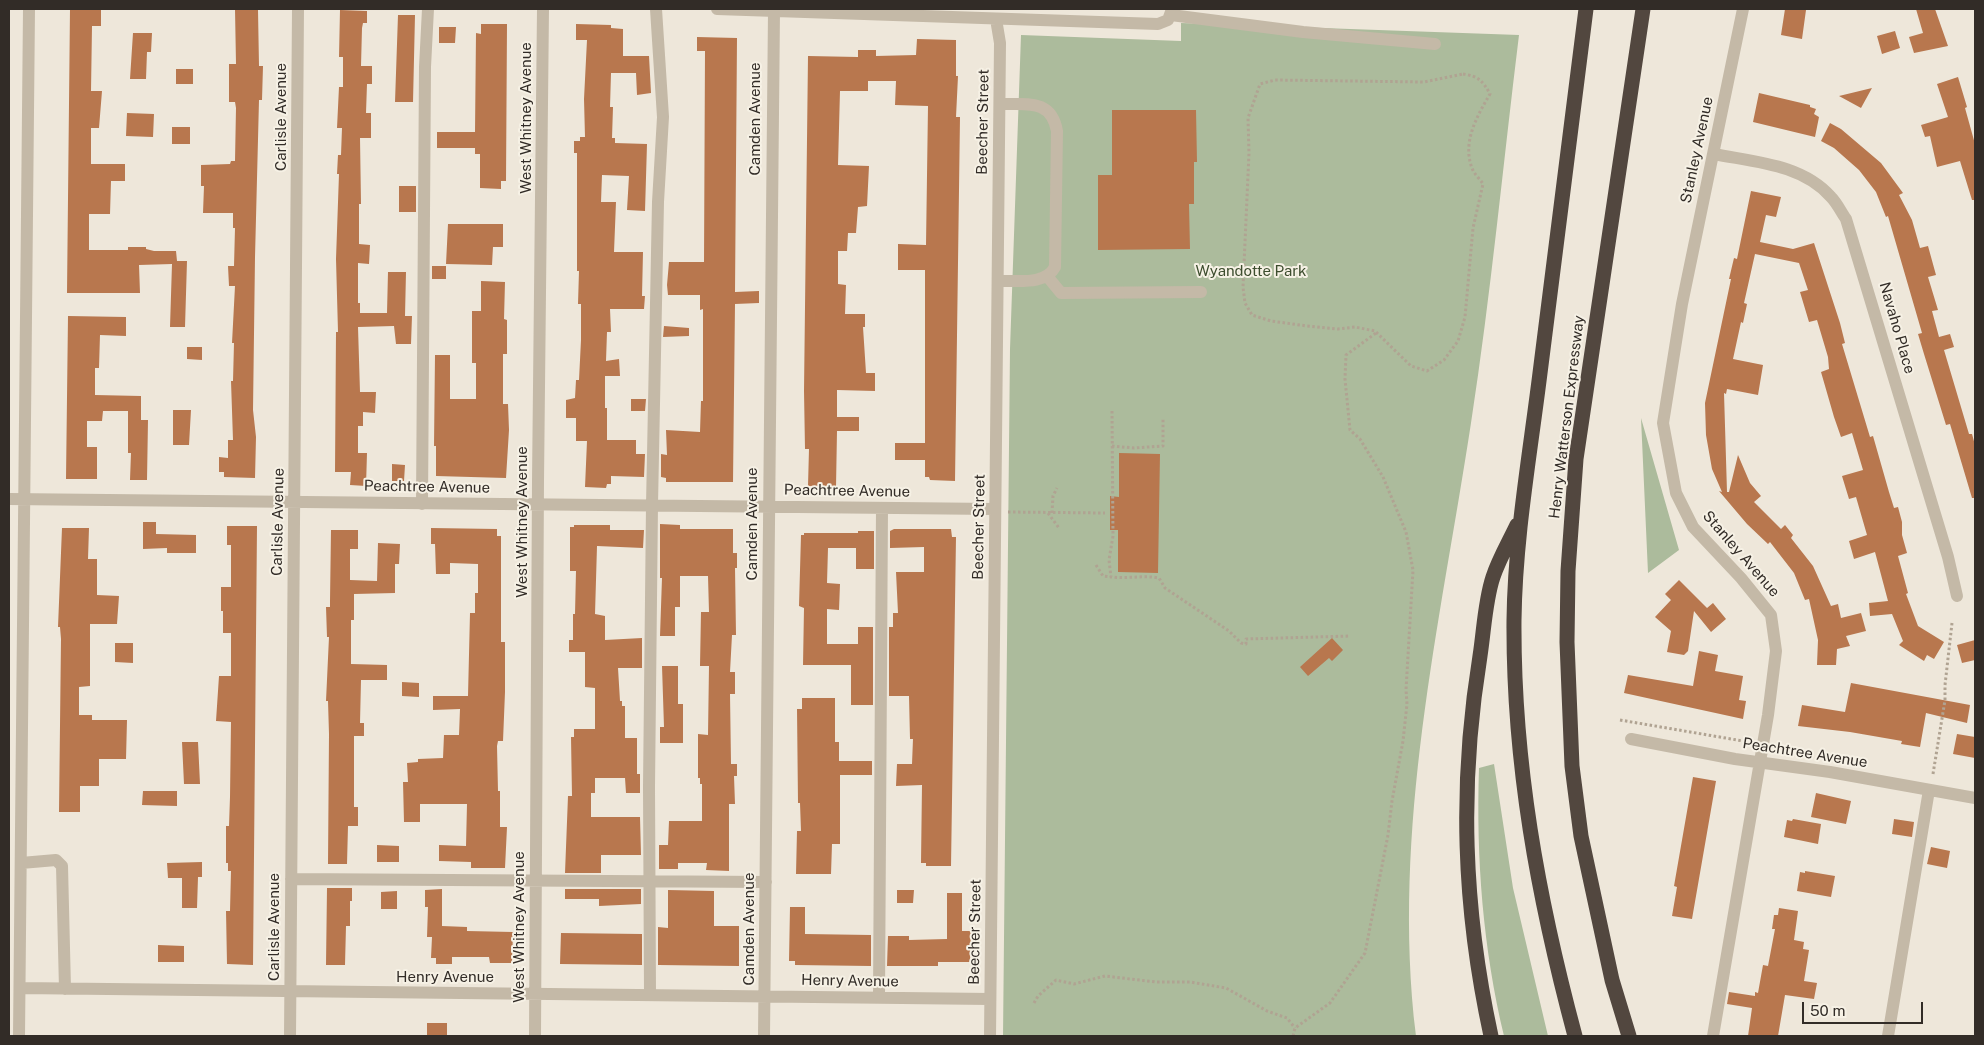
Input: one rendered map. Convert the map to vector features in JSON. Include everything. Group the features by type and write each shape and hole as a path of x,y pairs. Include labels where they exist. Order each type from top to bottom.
{"highway":[{"path":"1575,1036 1543,911 1523,792 1516,694 1514,617 1522,515 1586,9"},
{"name":"Henry Watterson Expressway","path":"1629,1036 1612,980 1582,836 1572,766 1567,642 1568,570 1576,459 1643,9"},
{"path":"1491,1036 1476,960 1468,881 1465,815 1468,754 1475,689 1493,578 1522,515"}],"street":[{"path":"20,1036 20,988 15,877 21,863 29,9"},
{"name":"Carlisle Avenue","path":"290,1036 298,9"},
{"path":"422,504 425,67 428,9"},
{"name":"West Whitney Avenue","path":"535,1036 543,9"},
{"path":"650,994 652,505 658,202 663,117 656,9"},
{"path":"717,9 920,13 996,19 1045,15 1158,24 1170,15 1303,32 1435,44"},
{"name":"Stanley Avenue","path":"1713,1036 1760,763 1776,651 1771,615 1741,578 1693,526 1676,493 1662,423 1682,304 1743,9"},
{"name":"Camden Avenue","path":"764,1036 774,11"},
{"name":"Beecher Street","path":"990,1036 1000,104 1000,44 996,19"},
{"path":"998,281 1032,280 1052,274 1055,267 1057,131 1055,119 1048,110 1039,105 1000,104"},
{"name":"Navaho Place","path":"1714,154 1778,167 1808,178 1832,198 1846,219 1945,547 1956,596"},
{"path":"1047,276 1060,293 1201,292"},
{"name":"Peachtree Avenue","path":"9,499 995,510"},
{"path":"879,997 882,508"},
{"name":"Peachtree Avenue","path":"1631,739 1760,763 1830,772 1975,798"},
{"path":"1888,1036 1930,790"},
{"path":"21,863 56,860 62,866 66,989"},
{"path":"291,879 766,882"},
{"name":"Henry Avenue","path":"20,988 990,999"}],"path":[{"path":"1463,74 1476,76 1485,84 1490,94 1479,113 1471,133 1469,149 1472,168 1483,184 1473,228 1465,316 1458,341 1444,360 1426,371 1411,366 1376,333 1354,327 1338,329 1271,321 1252,314 1245,303 1243,254 1248,118 1254,96 1260,84 1274,80 1424,82 1463,74"},
{"path":"1295,1028 1330,1004 1365,953 1388,835 1403,741 1407,704 1413,570 1411,550 1406,532 1383,477 1360,439 1350,430 1347,408 1346,355 1376,333"},
{"path":"1111,577 1109,560 1113,536 1112,411"},
{"path":"1112,446 1134,448 1163,446 1163,418"},
{"path":"1057,488 1053,496 1050,513 1059,528"},
{"path":"995,510 1015,513 1105,513"},
{"path":"1096,565 1103,576 1122,578 1142,575 1159,578 1165,588 1229,631 1240,643 1246,644 1246,639 1350,636"},
{"path":"1933,774 1945,700 1952,624"},
{"path":"1620,720 1743,741"},
{"path":"1034,1002 1056,980 1074,984 1105,976 1156,982 1190,982 1226,988 1267,1011 1287,1018 1295,1028 1294,1036"}],"green space":[{"name":"Wyandotte Park","path":"1181,23 1519,35 1478,375 1433,652 1422,728 1414,805 1410,881 1410,959 1416,1036 1003,1036 1010,349 1021,35 1181,41"},
{"path":"1641,418 1679,550 1648,573"},
{"path":"1494,764 1513,888 1548,1036 1504,1036 1497,1003 1482,903 1478,802 1479,768"}],"building":[{"path":"70,9 101,10 101,26 92,26 91,91 102,91 99,128 91,128 91,164 125,164 125,181 111,181 110,214 89,214 89,250 128,250 128,247 146,247 146,249 154,251 176,251 177,261 187,261 185,327 170,327 172,264 139,265 140,293 67,293"},
{"path":"235,9 258,10 259,66 263,66 262,100 259,100 255,257 253,410 256,437 255,478 224,477 224,472 219,472 219,457 228,458 228,440 233,440 231,381 233,381 234,343 232,343 235,286 229,286 228,266 234,266 235,228 233,228 233,213 203,213 204,186 201,186 201,165 230,164 231,161 235,161 236,108 235,102 229,102 229,64 236,64"},
{"path":"1785,9 1806,10 1802,39 1781,35"},
{"path":"1916,9 1935,9 1948,46 1914,53 1909,37 1923,33"},
{"path":"340,10 367,11 367,23 363,23 362,28 361,66 372,66 372,84 367,84 366,113 371,113 371,138 360,138 361,204 359,204 359,244 370,245 369,264 358,263 358,303 360,303 360,313 387,313 388,272 406,272 405,316 412,316 411,344 396,344 394,326 358,327 360,392 376,392 375,413 363,412 363,426 358,426 358,453 367,453 366,486 350,485 351,472 335,472 336,332 338,332 336,259 339,174 337,174 338,155 341,155 342,128 337,128 339,87 343,87 343,57 339,57"},
{"path":"398,15 415,15 413,102 395,102"},
{"path":"481,24 507,24 506,181 501,181 501,189 480,188 480,154 475,154 475,148 437,148 437,132 475,132 476,33 481,34"},
{"path":"576,24 611,25 611,28 623,29 623,56 649,56 651,93 637,95 636,73 611,73 610,107 613,107 612,138 615,138 615,143 647,144 645,211 627,210 629,176 602,175 601,202 616,202 614,252 643,252 642,296 645,296 644,309 610,309 611,332 607,332 606,361 619,359 620,376 605,376 605,408 607,408 607,440 636,440 636,454 645,454 644,477 611,476 611,484 607,484 606,488 585,487 587,441 576,441 576,418 566,418 566,400 575,398 576,380 579,380 581,340 581,304 578,304 579,271 577,271 577,153 574,153 574,141 580,141 580,137 585,137 584,99 587,40 576,40"},
{"path":"439,27 456,27 455,43 439,43"},
{"path":"1895,31 1900,48 1882,54 1877,36"},
{"path":"133,33 152,33 151,52 147,52 146,79 130,79"},
{"path":"697,37 737,38 735,292 759,291 759,303 735,304 733,482 666,482 666,478 661,477 661,454 667,455 666,430 700,432 701,401 703,401 703,309 700,310 700,295 668,295 667,285 669,262 704,262 705,51 697,51"},
{"path":"917,39 956,40 956,76 958,76 956,117 960,117 955,481 930,480 929,477 925,477 925,460 895,460 895,443 925,443 925,270 898,270 898,244 926,245 928,106 895,105 896,81 868,81 868,91 840,91 838,165 869,166 867,206 858,207 856,233 848,233 847,251 838,251 838,284 846,285 845,314 865,314 865,327 863,327 866,373 875,373 875,391 837,390 837,417 859,417 859,431 837,431 836,487 808,486 809,449 805,449 804,391 808,56 858,57 858,50 876,50 876,56 916,55"},
{"path":"176,69 193,69 193,84 176,84"},
{"path":"1958,77 1975,144 1975,200 1972,200 1960,161 1937,167 1930,136 1925,137 1921,125 1948,117 1937,84"},
{"path":"1872,88 1861,108 1839,96"},
{"path":"1759,93 1810,105 1810,107 1816,109 1814,114 1819,117 1815,137 1753,122"},
{"path":"1112,110 1196,110 1197,162 1194,162 1194,204 1189,204 1190,249 1098,250 1098,175 1112,175"},
{"path":"127,113 154,114 153,137 126,136"},
{"path":"1830,123 1841,129 1881,163 1903,193 1899,195 1912,220 1920,248 1928,246 1936,275 1928,277 1938,310 1932,311 1939,337 1950,334 1954,347 1944,350 1969,434 1972,434 1975,445 1975,498 1972,498 1950,424 1946,425 1924,354 1918,334 1922,333 1888,216 1886,217 1876,192 1859,170 1834,148 1821,141"},
{"path":"172,127 190,127 190,144 172,144"},
{"path":"399,186 416,186 416,212 399,212"},
{"path":"1751,191 1781,197 1776,217 1766,215 1760,242 1793,249 1814,243 1840,323 1845,343 1842,344 1870,437 1873,436 1894,508 1898,507 1902,522 1902,535 1907,553 1898,556 1908,593 1906,594 1918,626 1944,642 1934,659 1927,655 1924,661 1899,645 1903,641 1892,614 1870,616 1869,603 1888,601 1875,552 1854,559 1849,541 1867,535 1856,497 1849,499 1842,476 1863,470 1852,433 1841,437 1834,417 1821,372 1829,369 1828,357 1817,320 1809,322 1800,292 1808,290 1799,263 1755,254 1744,303 1747,304 1733,359 1763,365 1758,395 1727,389 1726,394 1724,393 1727,492 1729,492 1738,455 1750,483 1761,496 1754,502 1781,529 1785,525 1793,535 1791,538 1813,566 1831,606 1838,604 1841,618 1861,613 1866,631 1846,636 1850,646 1837,649 1836,665 1817,665 1818,640 1809,599 1805,600 1794,573 1770,542 1768,544 1747,524 1719,491 1722,492 1712,469 1706,435 1705,403 1731,279 1729,279 1734,258 1737,259"},
{"path":"448,224 503,224 503,247 493,247 492,265 446,264"},
{"path":"432,266 446,266 446,279 432,279"},
{"path":"481,281 505,282 504,319 507,320 507,354 503,354 503,404 508,404 509,430 506,478 436,476 436,446 434,446 435,355 450,355 450,399 476,399 476,363 472,363 472,311 481,311"},
{"path":"68,316 126,317 126,336 100,335 99,368 95,368 95,395 141,396 141,420 148,420 147,480 130,480 131,453 128,453 128,411 103,411 102,421 87,421 87,447 97,447 97,479 66,479"},
{"path":"664,326 689,328 689,336 663,337"},
{"path":"187,347 202,347 202,360 187,359"},
{"path":"631,399 646,399 645,411 631,411"},
{"path":"173,410 191,410 189,445 173,445"},
{"path":"1119,453 1160,454 1158,573 1118,572 1118,530 1110,530 1110,496 1119,497"},
{"path":"392,464 405,465 404,481 392,481"},
{"path":"143,522 156,522 156,534 196,535 196,553 167,553 167,548 143,549"},
{"path":"660,524 680,525 680,529 733,529 733,553 737,553 737,568 735,568 736,635 732,635 730,672 735,672 735,694 730,694 731,764 737,764 737,776 734,776 735,804 729,804 729,871 706,870 707,863 678,863 678,869 659,869 659,845 668,845 669,821 702,821 702,784 700,784 700,778 698,778 698,734 708,735 709,666 700,666 701,612 709,612 708,576 680,576 680,607 675,607 675,636 660,636 662,578 660,578"},
{"path":"574,525 610,525 610,530 644,530 643,548 597,546 595,614 605,616 605,640 642,638 642,668 618,668 620,701 622,701 622,706 625,706 625,738 637,738 637,774 640,774 640,793 626,793 625,778 595,778 595,793 591,793 591,817 640,817 641,855 601,855 601,873 565,873 568,796 572,796 571,737 574,737 574,729 595,729 595,688 585,687 585,652 569,652 569,640 573,640 573,614 575,614 576,571 570,571 570,527 574,527"},
{"path":"227,526 257,526 253,965 227,964 226,911 230,911 231,871 228,871 228,863 226,863 226,826 229,826 231,722 216,721 219,676 231,676 231,633 223,633 223,611 221,611 221,587 231,587 231,545 227,545"},
{"path":"62,528 89,528 88,559 97,559 97,595 119,596 117,624 90,624 90,686 79,687 79,715 92,715 92,720 127,720 126,759 99,759 99,786 80,786 80,812 59,812 61,639 60,627 58,627"},
{"path":"431,528 497,529 497,536 501,536 501,642 505,642 505,692 503,741 498,741 497,746 500,827 507,827 505,868 471,868 471,862 439,861 439,845 466,846 467,804 420,804 420,822 404,822 403,782 408,782 407,763 418,762 418,759 443,758 444,735 459,735 460,709 433,710 433,696 468,696 470,613 475,613 475,593 478,593 478,564 450,563 450,574 436,574 435,544 431,544"},
{"path":"894,529 951,529 952,537 956,537 951,866 926,866 926,863 921,863 922,785 896,786 897,764 912,764 913,739 910,739 909,696 889,696 889,627 893,627 893,613 898,613 896,572 924,572 924,547 890,548 890,531"},
{"path":"331,530 358,530 358,549 350,549 350,580 377,581 378,543 400,544 399,564 395,564 395,593 354,594 354,620 351,620 351,664 387,665 387,680 361,680 360,723 364,723 364,736 354,736 354,807 358,807 358,826 348,826 347,864 328,864 329,734 328,701 326,701 329,637 327,637 326,607 330,607"},
{"path":"858,531 874,531 874,569 856,569 856,548 828,548 827,583 840,584 839,610 827,609 827,644 858,644 858,627 873,627 873,705 851,705 851,665 803,665 804,608 799,606 801,535 804,535 804,533 858,533"},
{"path":"1679,580 1707,608 1713,603 1726,619 1711,632 1694,611 1688,651 1684,655 1667,652 1671,631 1655,617 1671,600 1665,594"},
{"path":"1332,638 1343,650 1332,661 1329,658 1308,676 1300,667"},
{"path":"1975,640 1975,660 1962,663 1957,645"},
{"path":"115,643 133,643 133,663 115,662"},
{"path":"1699,651 1718,655 1715,671 1743,676 1739,700 1746,701 1743,719 1624,693 1628,675 1693,686"},
{"path":"662,666 678,666 678,704 683,704 683,743 660,743 660,727 664,727"},
{"path":"402,682 419,683 419,697 402,696"},
{"path":"1851,683 1970,705 1967,723 1926,713 1920,747 1901,744 1902,741 1850,732 1798,726 1802,705 1845,712"},
{"path":"802,698 835,698 835,742 839,742 839,761 872,761 872,775 840,775 840,844 832,844 831,874 796,874 797,831 801,831 800,803 798,803 797,709 802,709"},
{"path":"1957,734 1975,737 1975,758 1953,754"},
{"path":"182,742 198,742 200,784 184,784"},
{"path":"1693,777 1716,781 1692,919 1672,916 1677,887 1674,886"},
{"path":"143,791 177,791 177,806 142,805"},
{"path":"1816,793 1851,801 1846,824 1811,817"},
{"path":"1793,819 1821,824 1818,844 1784,837 1787,820 1792,821"},
{"path":"1894,819 1914,822 1912,837 1892,834"},
{"path":"377,845 399,846 399,862 377,862"},
{"path":"1931,847 1950,851 1947,868 1927,864"},
{"path":"202,862 202,877 198,877 197,908 182,908 182,878 168,878 167,863"},
{"path":"1805,871 1835,876 1831,897 1797,891 1800,872 1805,873"},
{"path":"327,888 352,888 350,926 346,926 345,965 326,965"},
{"path":"442,889 442,926 467,927 467,931 513,932 512,963 490,963 489,957 452,957 452,964 436,964 436,958 431,958 432,937 427,937 428,907 425,907 425,890"},
{"path":"565,889 641,889 641,904 599,906 599,899 565,899"},
{"path":"668,890 714,891 714,926 739,926 739,966 658,965 658,927 668,928"},
{"path":"897,890 914,890 913,903 897,903"},
{"path":"397,891 397,909 381,909 381,892"},
{"path":"947,893 962,893 962,931 971,931 970,962 938,962 938,966 887,966 888,936 909,936 909,940 947,939"},
{"path":"790,907 805,907 805,934 871,935 871,966 795,965 795,961 789,961"},
{"path":"1779,908 1798,911 1794,940 1804,942 1803,949 1809,950 1804,981 1817,983 1814,999 1785,995 1778,1036 1748,1036 1752,1008 1727,1004 1729,992 1755,996 1755,992 1758,993 1763,965 1768,966 1775,929 1772,929 1774,915 1778,915"},
{"path":"561,933 642,934 642,965 560,964"},
{"path":"158,945 184,946 184,962 158,962"},
{"path":"427,1023 447,1023 447,1036 427,1036"}]}
